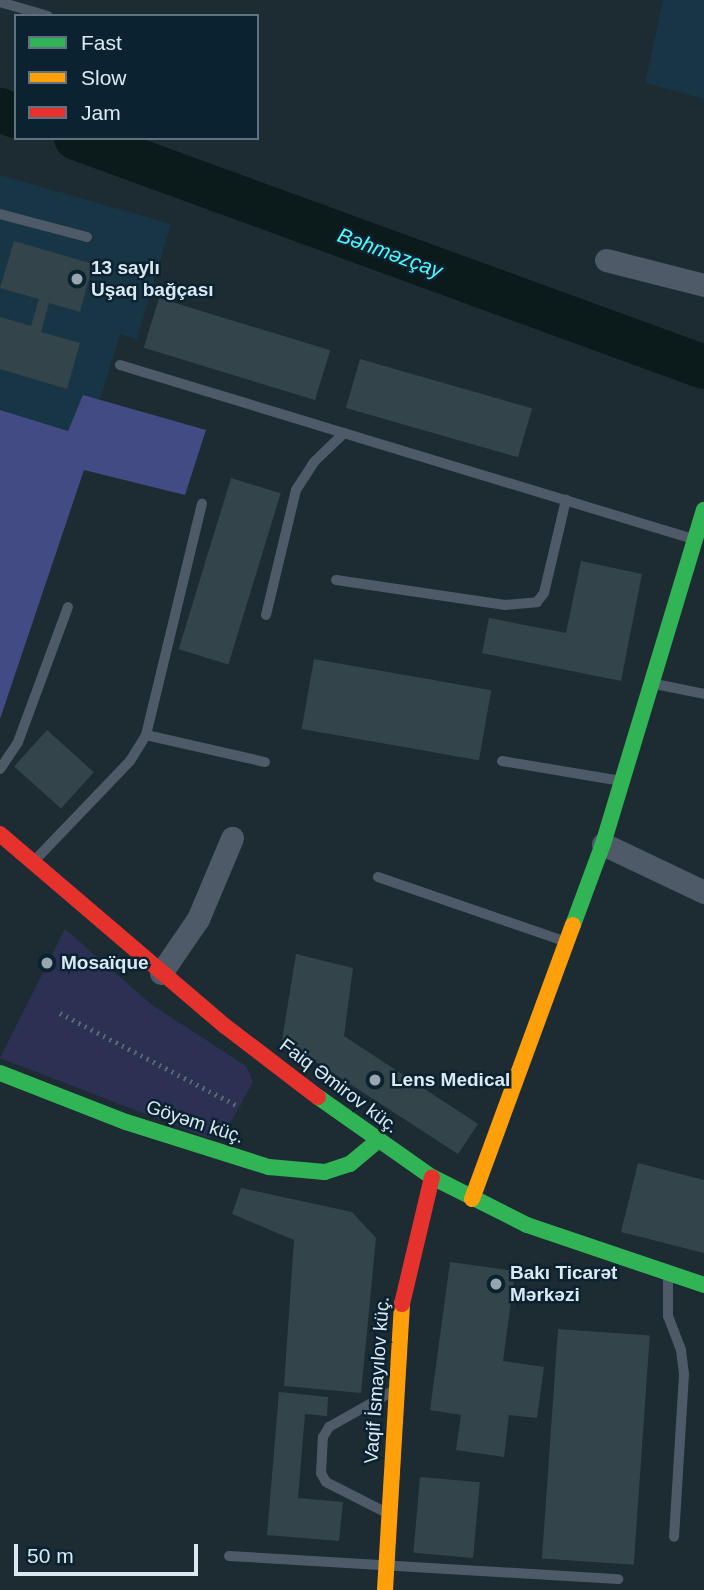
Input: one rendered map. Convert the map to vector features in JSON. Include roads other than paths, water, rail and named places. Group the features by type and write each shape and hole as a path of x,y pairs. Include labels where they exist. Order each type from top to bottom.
{"main road":[{"path":"472,1199 569,943 603,845 704,510"},
{"name":"Faiq Əmirov küç.","path":"0,834 161,972 376,1142 472,1199 573,1244 668,1276 704,1285"},
{"name":"Göyəm küç.","path":"0,1073 126,1122 269,1167 325,1172 350,1164 376,1142"},
{"name":"Vaqif İsmayılov küç.","path":"385,1590 396,1389 405,1286 432,1177"}],"street":[{"path":"607,261 704,285"},
{"path":"161,972 198,919 232,838"},
{"path":"603,845 704,892"}],"lane":[{"path":"0,2 41,14"},
{"path":"0,214 87,237"},
{"path":"120,365 695,540"},
{"path":"266,615 296,490 314,462 344,433"},
{"path":"336,580 505,605 537,601 544,593 566,500"},
{"path":"32,863 130,761 146,734 202,505"},
{"path":"0,769 18,742 68,607"},
{"path":"652,683 704,694"},
{"path":"146,734 265,762"},
{"path":"502,761 622,781"},
{"path":"378,877 569,943"},
{"path":"668,1276 668,1316 681,1350 684,1374 674,1537"},
{"path":"388,1514 326,1482 321,1473 323,1437 329,1427 396,1389"},
{"path":"229,1556 385,1563 618,1579"}],"waterway":[{"name":"Bəhməzçay","path":"0,110 14,115"},
{"name":"Bəhməzçay","path":"81,140 704,367"}],"place":[{"name":"13 saylı Uşaq bağçası","path":"77,279"},
{"name":"Mosaïque","path":"47,963"},
{"name":"Lens Medical","path":"375,1080"},
{"name":"Bakı Ticarət Mərkəzi","path":"496,1284"}]}
